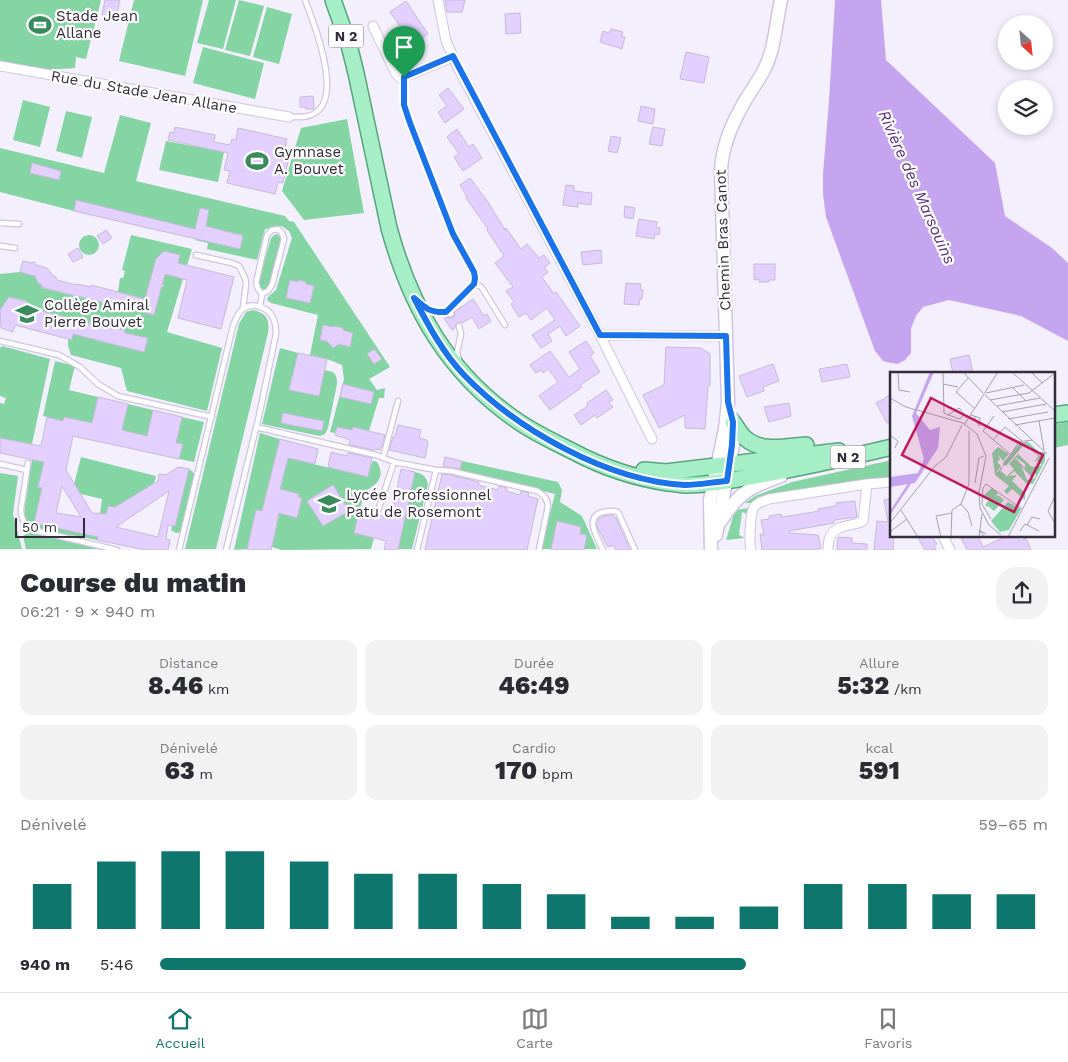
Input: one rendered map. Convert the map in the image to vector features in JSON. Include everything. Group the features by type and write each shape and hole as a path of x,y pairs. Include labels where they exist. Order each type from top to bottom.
{"main road":[{"name":"N 2","path":"333,0 356,73 389,228 405,278 437,339 463,374 500,408 543,436 616,471 651,480 686,485 720,482 804,467 890,446"},
{"path":"733,422 745,439 759,446 821,444 852,449"},
{"name":"N 2","path":"586,458 646,471 666,472 852,449 890,446"}],"street":[{"path":"438,0 446,41 453,56 600,335 652,439"},
{"name":"Chemin Bras Canot","path":"723,465 728,402 722,158 737,114 768,59 772,48 781,0"},
{"path":"374,26 395,72 400,78 453,56"},
{"name":"Rue du Stade Jean Allane","path":"0,66 289,117"},
{"path":"600,335 726,336"},
{"name":"Chemin Bras Canot","path":"723,465 732,445 733,422 728,402"},
{"path":"712,550 719,526 720,482 723,465"},
{"path":"719,526 735,501 746,491 761,483 804,467"},
{"path":"712,550 710,500 720,482"},
{"path":"751,550 749,540 753,510 759,503 769,499 890,482"},
{"path":"828,550 830,536 836,530 863,521 867,484"},
{"path":"944,537 950,550"}],"lane":[{"path":"289,117 302,117 316,113 324,104 328,86 325,63 305,0"},
{"path":"404,77 404,105 453,234 474,272 475,278 474,284 448,313 431,311 424,308 414,298"},
{"path":"0,222 19,224"},
{"path":"260,307 262,294 256,283 268,235 272,230 278,229 284,239 272,286 262,294"},
{"path":"0,246 15,248"},
{"path":"179,550 233,326 243,308 246,284 239,266 196,256"},
{"path":"474,284 482,288 506,325"},
{"path":"226,550 276,334 273,317 268,311 252,305 243,308"},
{"path":"459,326 461,334 457,352 463,374"},
{"path":"0,341 59,355 80,367 98,384 118,396 212,417"},
{"path":"383,458 398,401"},
{"path":"256,427 376,455 394,462 451,471 537,491 548,500 539,550"},
{"path":"379,508 394,462"},
{"path":"28,463 21,509 23,523 27,527 117,550"},
{"path":"0,464 27,470"},
{"path":"417,550 436,470"},
{"path":"603,550 592,524 593,518 599,513 615,510 618,512 635,550"}],"green space":[{"path":"0,0 101,0 86,59 76,57 75,68 45,70 0,61"},
{"path":"134,0 203,0 185,76 119,61"},
{"path":"209,0 236,0 223,49 197,43"},
{"path":"239,0 264,6 250,56 225,50"},
{"path":"267,7 292,14 279,64 253,57"},
{"path":"203,47 264,63 255,99 193,83"},
{"path":"23,100 50,107 40,147 13,140"},
{"path":"66,111 92,117 82,158 56,151"},
{"path":"120,115 151,123 136,181 285,216 289,221 294,222 390,367 369,379 377,390 385,388 384,398 379,398 369,431 354,427 351,436 337,427 335,433 330,432 344,379 342,365 310,355 318,315 271,303 267,300 276,290 292,238 289,231 282,226 265,229 257,260 207,249 208,243 195,240 198,230 76,201 74,211 0,192 0,148 104,173","holes":["32,163 61,171 59,180 30,173","211,228 243,235 240,249 208,242","298,280 314,286 310,303 305,302 306,298","323,325 343,328 343,330 353,333 350,347 336,344 333,348 332,343 320,340","343,384 374,392 371,404 341,397"]},
{"path":"347,119 364,213 304,220 282,191 301,128"},
{"path":"166,141 224,152 218,182 159,170"},
{"path":"277,234 281,241 269,286 261,290 258,283 271,238"},
{"path":"89,235 96,238 99,245 96,252 89,255 82,252 79,245 82,238"},
{"path":"131,235 192,249 167,332 222,348 207,411 127,391 121,368 71,355 68,339 72,339 76,320 26,307 27,301 9,297 0,310 0,274 20,272 37,277 42,288 154,315 161,287 164,286 162,284 165,274 175,276 165,258 161,253 159,256 162,260 156,259 145,299 118,292 120,278 123,278 125,271 122,270","holes":["83,322 92,324 92,326 105,328 106,326 110,327 110,329 125,330 125,333 133,336 147,338 144,352 80,336"]},
{"path":"253,310 262,313 268,321 268,333 216,549 185,549 239,324 246,312"},
{"path":"2,346 50,359 32,444 0,438 0,403 4,404 6,398 0,396 0,348"},
{"path":"280,348 298,353 296,363 333,372 337,379 337,384 328,428 325,434 320,436 262,424","holes":["292,376 322,383 319,396 289,390","283,413 323,421 322,431 281,423"]},
{"path":"55,361 75,366 69,390 98,397 95,410 125,416 128,404 153,410 150,424 179,431 182,417 204,422 194,462 179,459 182,444 65,417 63,421 43,416"},
{"path":"1068,422 1068,445 1056,448 1056,425"},
{"path":"260,433 280,439 262,511 256,510 247,549 234,550"},
{"path":"81,457 156,476 154,483 106,514 100,513 102,499 81,494 74,484"},
{"path":"288,458 368,477 372,462 377,462 380,471 379,479 366,490 354,533 374,538 371,549 282,550 272,547 279,515 274,514","holes":["333,485 349,511 323,526 307,501","285,491 299,494 298,497 302,498 297,517 276,513"]},
{"path":"32,460 44,462 38,487 42,488 35,523 98,537 97,540 39,529 28,524 24,514"},
{"path":"890,460 890,477 758,497 752,503 745,503 755,496 792,482"},
{"path":"462,461 558,482 562,490 560,502 582,516 597,549 584,549 587,536 580,534 581,527 558,521 551,549 541,549 555,494 460,470"},
{"path":"189,469 196,477 181,532 176,533 171,530 172,526 175,526"},
{"path":"415,472 424,476 428,484 412,549 398,549"},
{"path":"0,473 18,476 13,514 22,549 0,549"},
{"path":"749,508 749,515 742,512 739,535 745,538 726,540 735,510"},
{"path":"29,532 103,549 26,549 23,536"}],"water":[{"name":"Rivière des Marsouins","path":"835,0 881,0 886,60 995,163 1005,216 1052,248 1068,263 1068,341 1021,316 949,300 923,307 916,316 911,328 911,353 905,360 898,364 883,361 875,351 826,217 823,194"}],"building":[{"path":"105,0 120,0 116,18 102,15"},
{"path":"445,0 465,0 462,12 447,12"},
{"path":"406,1 428,34 415,43 390,12"},
{"path":"520,13 521,33 506,34 505,14"},
{"path":"611,29 623,32 621,36 625,37 622,49 600,42 603,31 609,33"},
{"path":"686,52 709,57 704,83 680,79"},
{"path":"448,88 464,109 445,123 438,112 447,106 439,95"},
{"path":"313,96 314,109 300,107 300,97"},
{"path":"641,106 655,109 653,124 638,121"},
{"name":"Gymnase A. Bouvet","path":"175,127 215,135 214,142 230,145 232,139 236,140 238,128 287,139 284,152 290,153 283,183 278,182 275,194 227,183 230,171 224,170 228,153 168,140 170,132 174,133"},
{"path":"653,127 665,129 662,146 649,144"},
{"path":"457,129 469,147 473,144 482,158 463,171 454,157 459,154 447,137"},
{"path":"611,136 621,138 617,153 608,151"},
{"path":"32,163 61,171 59,180 30,173"},
{"path":"470,178 488,202 505,230 506,228 521,249 527,244 539,258 544,255 550,263 544,267 548,272 542,277 554,294 556,292 580,326 566,336 560,326 548,334 552,341 541,348 532,335 555,320 547,308 531,320 526,313 519,317 511,304 514,302 506,291 513,287 495,263 504,256 466,198 460,185"},
{"path":"566,185 574,186 574,191 592,193 591,205 578,203 578,207 563,205"},
{"path":"76,200 195,229 200,208 209,210 206,226 243,236 240,249 74,211"},
{"path":"625,206 635,208 633,219 624,217"},
{"path":"639,219 657,222 656,227 660,228 659,235 655,234 654,239 636,236"},
{"path":"106,230 112,238 103,244 97,236"},
{"path":"78,248 83,257 73,262 68,254"},
{"path":"601,250 602,263 583,265 581,252"},
{"path":"164,251 180,255 178,263 234,277 221,329 178,318 187,280 165,274 154,315 41,287 42,285 38,283 35,276 20,272 23,261 34,262 36,265 47,268 57,280 76,285 91,287 91,285 145,299 156,259"},
{"path":"754,264 775,264 775,280 759,282 759,279 754,280"},
{"path":"290,280 306,282 306,284 314,286 310,303 286,298"},
{"path":"626,283 641,284 640,290 643,290 639,305 624,304"},
{"name":"Collège Amiral Pierre Bouvet","path":"9,297 27,302 26,307 92,325 125,330 125,333 148,338 144,352 73,334 72,340 15,325 13,332 1,328 0,310"},
{"path":"473,299 484,316 487,314 491,321 479,329 472,317 462,323 457,323 452,330 444,318 454,317 454,312"},
{"path":"323,325 343,328 343,330 353,333 350,347 339,344 333,348 327,341 320,340"},
{"path":"586,341 594,353 590,356 600,372 580,385 582,387 550,410 539,396 558,382 548,369 543,373 541,370 536,373 530,365 550,351 569,377 580,369 569,352"},
{"path":"666,347 701,348 710,354 710,386 708,386 705,429 685,428 685,415 659,428 643,395 664,385"},
{"path":"374,349 382,359 374,364 367,354"},
{"path":"298,353 327,359 319,396 289,390"},
{"path":"969,355 973,372 953,372 950,359"},
{"path":"773,364 779,381 763,387 764,391 747,397 739,376"},
{"path":"847,364 850,377 822,382 819,369"},
{"path":"343,384 374,392 371,404 340,397"},
{"path":"606,390 613,400 609,402 613,407 597,418 595,415 581,425 574,415 588,406 587,403"},
{"path":"890,395 890,422 887,423 876,403"},
{"path":"98,397 128,404 122,430 147,436 153,410 182,417 176,443 183,444 179,459 73,436 66,470 92,513 106,514 108,506 115,507 158,481 159,474 166,475 178,467 189,469 175,526 168,525 166,539 170,540 168,550 145,550 97,540 98,537 34,523 42,488 38,487 44,462 0,453 0,438 41,446 47,417 63,421 64,417 92,423","holes":["62,486 81,517 56,513","169,491 158,537 116,527"]},
{"path":"789,403 791,416 769,422 764,407"},
{"path":"283,413 324,421 322,431 281,423"},
{"path":"398,425 421,430 419,438 427,440 428,443 425,458 389,450"},
{"path":"337,427 352,430 353,427 385,435 380,450 349,445 350,440 335,435"},
{"path":"280,439 318,449 315,464 288,458 280,489 299,494 298,497 302,498 297,518 279,513 271,550 247,550 256,510 262,511"},
{"path":"331,452 347,456 348,453 372,458 368,477 328,467"},
{"path":"445,457 462,461 460,469 443,466"},
{"path":"401,469 415,472 398,550 384,550 386,541 354,533 359,511 391,518"},
{"path":"442,474 479,482 478,485 498,490 499,486 507,488 506,491 520,495 521,491 529,493 528,496 538,499 527,550 425,550"},
{"path":"333,485 349,511 323,526 307,501"},
{"path":"890,498 890,537 894,537 893,550 874,550 877,521 888,522 884,500"},
{"path":"855,501 857,517 834,520 834,523 789,531 789,533 818,535 821,548 817,550 762,550 760,534 764,535 761,520 769,519 769,516 781,514 782,517 819,511 818,509 836,506 836,503"},
{"path":"612,515 616,518 630,550 616,550 613,545 608,547 597,527 599,519"},
{"path":"557,521 581,527 580,534 587,535 584,550 551,550"},
{"path":"838,537 852,538 852,543 867,544 867,550 837,550"},
{"path":"918,537 933,537 937,544 934,546 936,550 925,550"},
{"path":"960,537 978,537 983,547 1005,537 1018,537 1020,541 1026,538 1031,550 967,550"}],"place":[{"name":"Stade Jean Allane","path":"40,25"},
{"name":"Gymnase A. Bouvet","path":"257,161"},
{"name":"Collège Amiral Pierre Bouvet","path":"27,314"},
{"name":"Lycée Professionnel Patu de Rosemont","path":"329,504"}],"route":[{"path":"453,56 600,335 726,336 728,402 733,422 727,481 686,485 651,480 616,471 586,458 543,436 500,408 463,374 445,352 414,298 424,308 431,311 446,312 474,284 475,278 474,272 453,234 410,123 404,105 404,77 453,56"}]}
